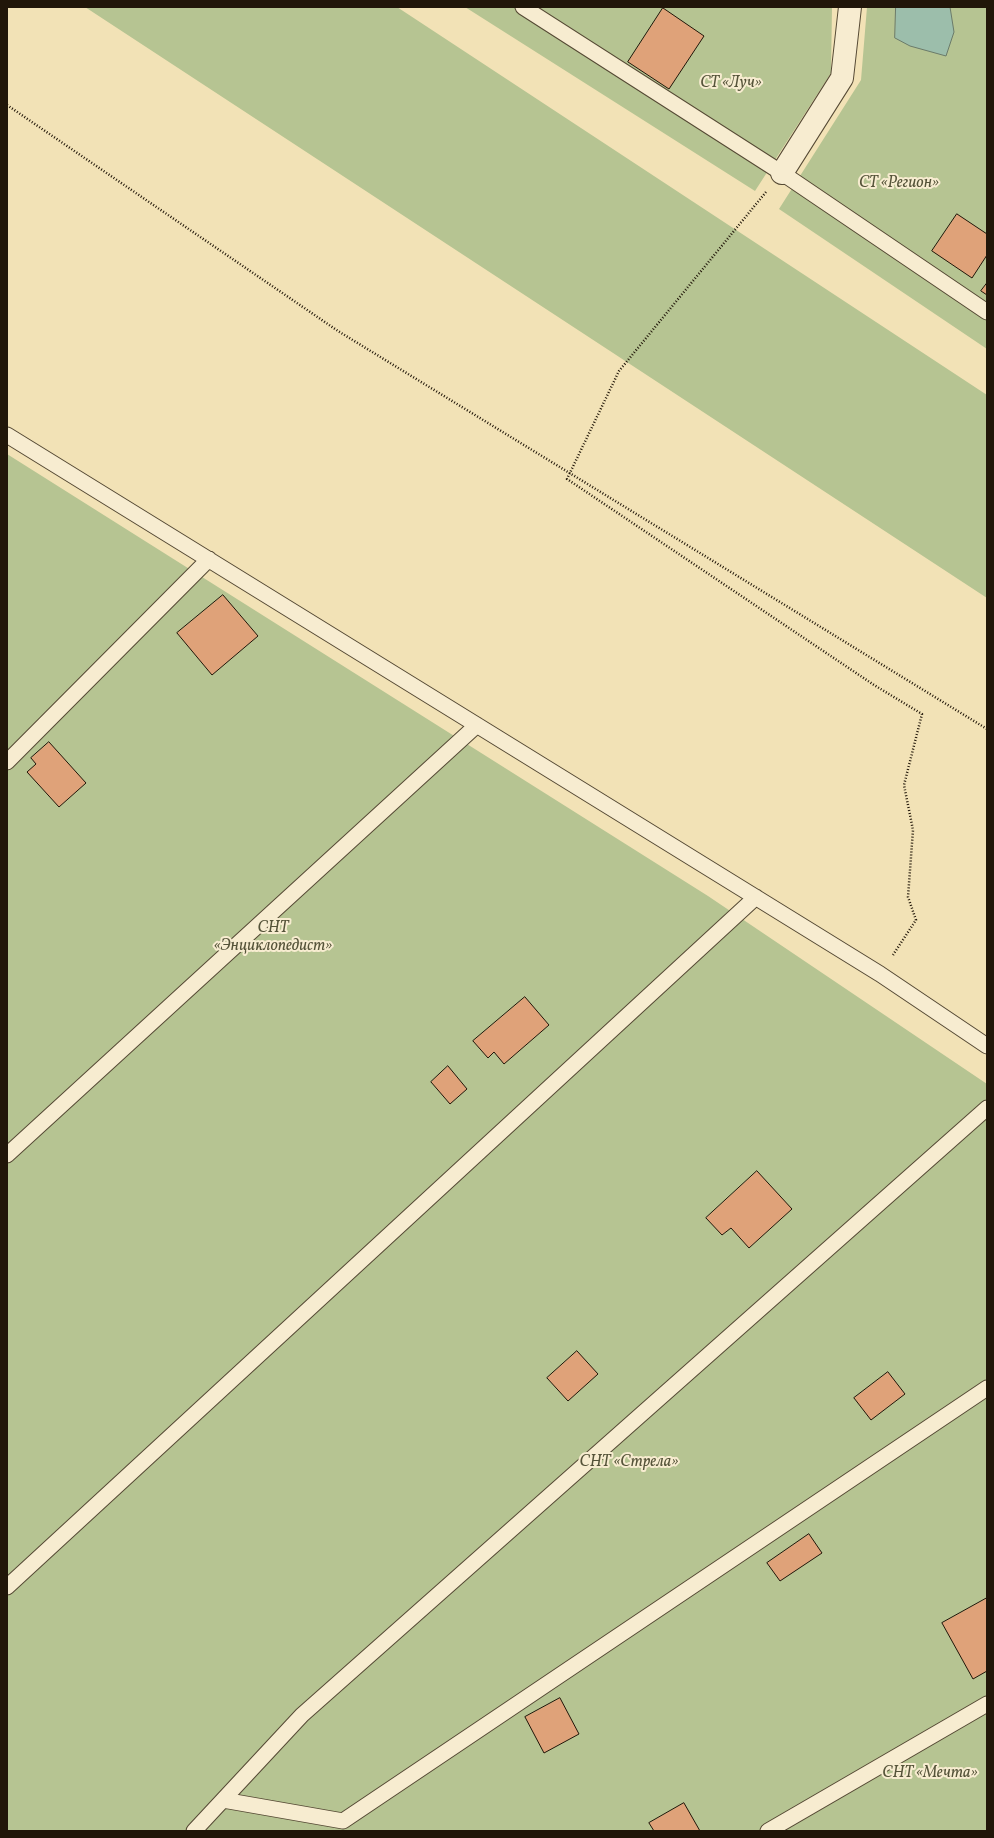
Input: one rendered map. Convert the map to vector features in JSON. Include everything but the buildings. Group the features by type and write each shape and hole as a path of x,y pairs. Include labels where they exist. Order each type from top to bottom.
{"street":[{"path":"782,173 842,78 850,7"}],"lane":[{"path":"523,7 782,173 987,312"},
{"path":"7,434 880,974 987,1046"},
{"path":"7,762 209,559"},
{"path":"7,1155 478,725"},
{"path":"7,1587 756,897"},
{"path":"194,1831 302,1715 987,1108"},
{"path":"223,1800 343,1821 987,1388"},
{"path":"768,1831 987,1704"}],"path":[{"path":"7,105 338,331 987,729"},
{"path":"782,173 619,371 567,479 874,685 922,714 904,785 913,830 908,897 916,920 880,974"}],"green space":[{"path":"85,7 397,7 987,395 987,598"},
{"name":"СТ «Луч»","path":"465,7 832,7 831,73 755,191"},
{"name":"СТ «Регион»","path":"867,7 987,7 987,349 779,209 861,80"},
{"name":"СНТ «Стрела»","path":"7,454 708,896 987,1084 987,1831 7,1831"}],"shaded area":[{"path":"896,7 950,7 954,32 946,56 910,46 895,38"}],"park label":[{"name":"СНТ «Энциклопедист»","path":"273,938"},
{"name":"СНТ «Мечта»","path":"930,1774"}]}
